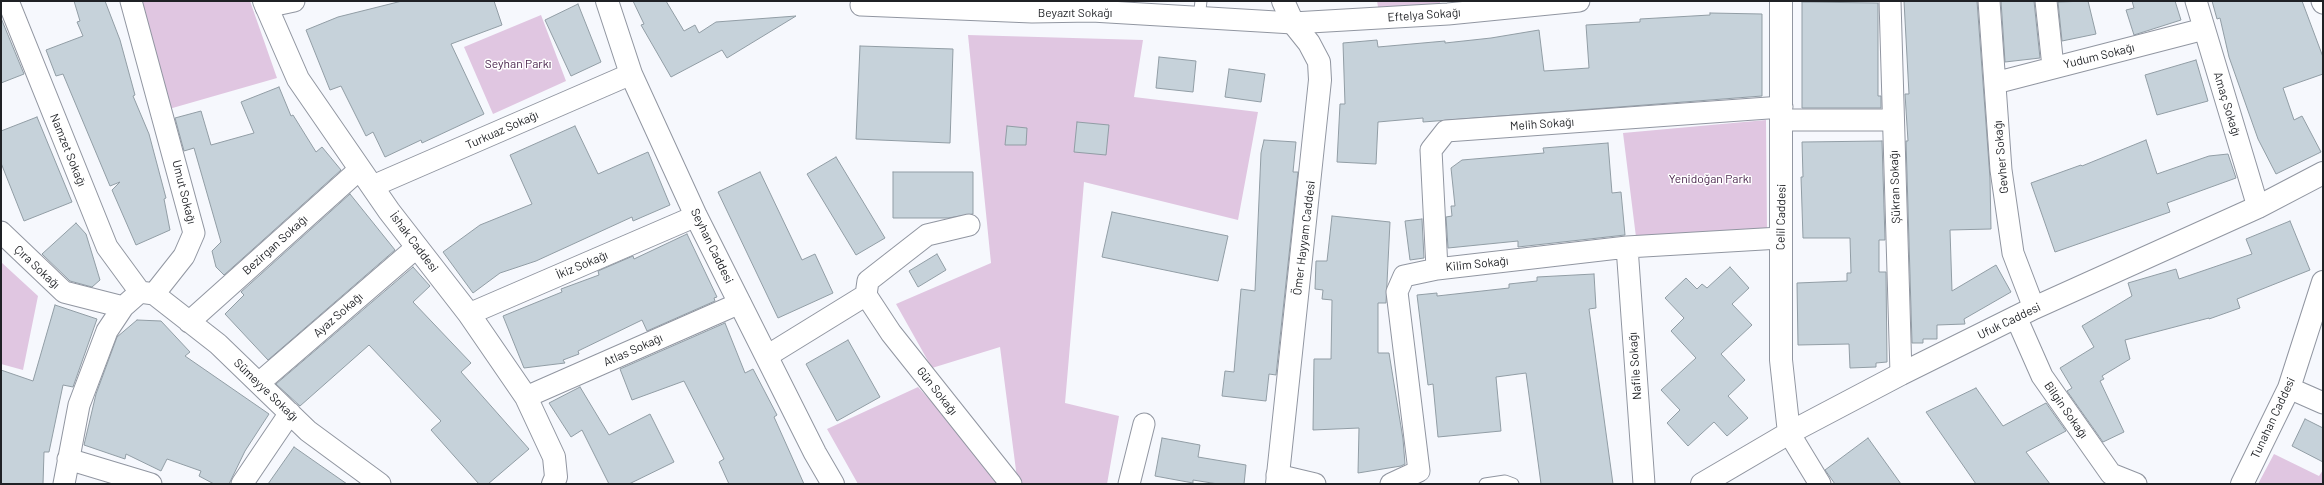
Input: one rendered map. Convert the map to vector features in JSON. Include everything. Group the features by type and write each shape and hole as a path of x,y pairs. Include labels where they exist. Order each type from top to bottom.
{"street":[{"name":"Namzet Sokağı","path":"8,1 107,246 147,293"},
{"name":"Umut Sokağı","path":"64,484 79,405 107,331 123,307 147,293 184,256 194,233 131,1"},
{"path":"265,4 294,1"},
{"name":"Seyhan Caddesi","path":"607,1 631,74 696,216 833,484"},
{"name":"Beyazıt Sokağı","path":"862,1 861,5 1032,7 1092,6 1200,9 1293,23"},
{"name":"Ömer Hayyam Caddesi","path":"1277,480 1320,80 1319,62 1309,43 1293,23 1283,1"},
{"name":"Eftelya Sokağı","path":"1293,23 1448,14 1550,2 1579,1"},
{"name":"Celil Caddesi","path":"1781,1 1781,360 1789,433"},
{"name":"Şükran Sokağı","path":"1890,1 1901,374"},
{"name":"Gevher Sokağı","path":"1990,1 2001,170 2013,253 2025,313"},
{"path":"2046,1 2053,68"},
{"name":"Amaç Sokağı","path":"2196,1 2258,207"},
{"name":"İshak Caddesi","path":"265,4 298,79 417,247 469,314 526,397 554,457 556,477 553,484"},
{"name":"Yudum Sokağı","path":"1995,82 2204,29"},
{"name":"Turkuaz Sokağı","path":"373,186 631,74"},
{"name":"Melih Sokağı","path":"1437,269 1431,150 1446,131 1782,113 1893,120"},
{"name":"Bezirgan Sokağı","path":"189,322 360,168"},
{"name":"Ufuk Caddesi","path":"1702,484 1789,433 1901,374 2025,313 2258,207 2322,176"},
{"name":"İkiz Sokağı","path":"469,314 696,216"},
{"path":"767,356 866,295 868,281 928,236 969,225"},
{"name":"Çıra Sokağı","path":"1,232 64,292 123,307"},
{"name":"Kilim Sokağı","path":"1391,484 1419,471 1397,292 1404,276 1437,269 1627,248 1780,238"},
{"name":"Ayaz Sokağı","path":"259,383 417,247"},
{"name":"Nafile Sokağı","path":"1627,248 1644,484"},
{"name":"Tunahan Caddesi","path":"2242,484 2289,388 2322,289"},
{"name":"Sümeyye Sokağı","path":"147,293 218,344 308,431 380,484"},
{"name":"Gün Sokağı","path":"866,295 891,333 1011,484"},
{"name":"Atlas Sokağı","path":"526,397 740,303"},
{"name":"Bilgin Sokağı","path":"2025,313 2042,376 2105,479 2136,484"},
{"path":"2289,388 2323,403"},
{"path":"242,484 290,413"},
{"path":"1129,484 1144,424"},
{"path":"1789,433 1820,484"},
{"path":"68,459 151,484"},
{"path":"1277,480 1315,484"}],"lane":[{"path":"1485,484 1505,481 1513,484"}],"green space":[{"path":"140,1 250,1 277,78 169,109"},
{"path":"1377,1 1440,1 1440,4 1378,7"},
{"name":"Seyhan Parkı","path":"541,15 566,81 493,114 464,47"},
{"path":"968,35 1143,40 1134,97 1258,112 1238,220 1084,182 1065,403 1119,416 1107,484 1023,484 1017,478 1000,347 932,368 896,304 991,263"},
{"name":"Yenidoğan Parkı","path":"1766,120 1767,232 1636,237 1623,133"},
{"path":"1,262 38,296 23,370 1,364"},
{"path":"918,387 1007,484 858,484 827,429"},
{"path":"2274,454 2319,476 2323,470 2323,484 2258,484"}],"building":[{"path":"74,1 105,1 120,40 135,95 133,96 149,134 166,198 164,199 170,230 136,245 112,190 120,182 110,186 63,74 56,76 46,50 83,36 77,22 80,21"},
{"path":"402,1 494,1 502,25 451,44 484,114 422,143 421,140 385,157 373,132 366,136 341,86 330,90 306,30 338,17"},
{"path":"633,1 666,1 684,31 695,25 699,33 716,22 796,16 727,58 722,50 671,77 641,25 644,24"},
{"path":"1904,1 1977,1 1990,178 1991,229 1950,230 1952,291 1996,265 2011,292 1964,319 1965,324 1937,325 1937,339 1923,339 1923,343 1912,343 1906,141 1908,141 1905,94 1909,94"},
{"path":"2001,1 2034,1 2040,58 2005,62"},
{"path":"2088,1 2096,34 2062,41 2058,2"},
{"path":"2132,1 2175,1 2181,20 2134,35 2126,10 2134,8"},
{"path":"2212,1 2302,1 2323,57 2323,74 2283,88 2294,120 2302,116 2321,152 2276,174 2258,139 2229,57 2220,18 2217,19"},
{"path":"1802,2 1878,3 1878,96 1881,96 1881,108 1802,108"},
{"path":"578,4 601,62 571,76 545,20"},
{"path":"1710,13 1762,14 1762,96 1423,122 1423,118 1378,122 1376,164 1337,162 1340,104 1345,104 1343,43 1377,40 1378,47 1445,41 1445,43 1491,38 1539,30 1544,71 1589,68 1586,25 1640,22 1640,19 1710,15"},
{"path":"1,18 24,74 1,83"},
{"path":"860,46 953,49 950,143 856,139"},
{"path":"1159,57 1196,61 1193,92 1156,88"},
{"path":"2196,60 2208,101 2157,115 2145,75"},
{"path":"1229,69 1265,74 1261,102 1225,97"},
{"path":"279,87 291,116 293,115 316,152 322,147 341,170 224,275 216,267 212,251 221,242 194,148 184,151 175,118 201,111 211,145 254,133 241,102"},
{"path":"37,117 72,202 24,221 1,163 1,131"},
{"path":"1077,122 1109,125 1106,155 1074,152"},
{"path":"575,126 598,174 648,152 670,205 633,221 632,217 536,261 500,273 473,293 443,252 480,225 532,204 510,155"},
{"path":"1007,126 1027,128 1026,145 1005,145"},
{"path":"1264,140 1296,142 1293,172 1298,172 1276,375 1269,374 1266,401 1222,396 1225,371 1234,372 1241,289 1255,291 1261,153"},
{"path":"2146,140 2157,174 2209,156 2228,154 2236,178 2167,203 2170,212 2055,252 2031,183 2081,165 2082,166"},
{"path":"1882,141 1885,240 1879,240 1879,272 1886,272 1887,362 1876,363 1876,367 1850,368 1849,344 1798,345 1797,283 1847,281 1847,273 1851,273 1850,238 1803,238 1801,177 1803,177 1802,142"},
{"path":"1608,143 1612,193 1621,192 1625,235 1518,247 1518,241 1448,248 1446,217 1452,216 1451,206 1455,206 1451,168 1462,160 1544,153 1543,148"},
{"path":"836,157 885,238 856,255 807,174"},
{"path":"760,172 802,260 815,254 833,293 778,318 718,192"},
{"path":"893,172 973,172 973,214 948,218 893,218"},
{"path":"350,194 395,250 268,360 225,314 244,295 241,292"},
{"path":"1112,212 1228,236 1218,281 1102,257"},
{"path":"1332,216 1390,222 1386,303 1378,303 1378,353 1389,353 1403,439 1405,464 1401,466 1358,473 1359,428 1313,430 1314,359 1331,359 1332,300 1322,299 1323,290 1315,289 1316,261 1327,261"},
{"path":"1422,219 1424,258 1410,260 1405,221"},
{"path":"2290,221 2310,270 2237,299 2240,308 2209,319 2125,340 2130,359 2102,376 2104,379 2100,381 2124,432 2103,442 2067,391 2072,388 2060,368 2094,347 2082,326 2132,296 2128,283 2176,269 2179,279 2252,254 2246,239"},
{"path":"76,223 86,234 100,280 92,287 70,281 42,254"},
{"path":"687,234 717,297 714,298 715,301 647,331 642,320 578,351 579,354 563,360 565,363 524,368 503,316 562,292 561,289 599,275 598,271 633,256 634,259"},
{"path":"937,254 946,270 918,287 909,271"},
{"path":"413,267 430,286 413,302 471,363 461,372 529,449 488,484 479,484 431,430 441,421 369,345 300,406 276,384"},
{"path":"1730,267 1749,288 1732,304 1752,325 1721,354 1745,380 1728,396 1748,418 1727,436 1714,422 1688,446 1667,423 1680,410 1661,390 1696,358 1671,331 1684,318 1665,298 1686,278 1697,289 1702,284 1707,288"},
{"path":"1594,274 1596,308 1589,309 1613,484 1541,484 1526,373 1496,377 1501,431 1438,437 1433,384 1428,385 1417,295 1437,293 1437,296 1509,288 1509,284 1537,281 1537,277"},
{"path":"55,305 97,319 73,387 63,385 49,452 44,452 43,484 1,484 1,370 33,381"},
{"path":"137,320 161,321 190,352 185,356 269,414 245,451 229,484 214,484 199,476 201,471 167,459 161,471 126,454 125,459 84,445 96,394 117,337"},
{"path":"725,323 745,373 753,369 777,415 774,417 804,484 729,484 719,462 724,459 684,381 632,400 620,369"},
{"path":"848,340 880,397 837,421 806,364"},
{"path":"580,387 609,435 650,414 674,462 629,484 609,484 582,430 571,437 549,403"},
{"path":"1976,388 2003,426 2046,403 2066,431 2026,452 2050,484 1976,484 1926,412"},
{"path":"2305,419 2323,428 2323,462 2292,446"},
{"path":"1162,438 1200,445 1198,457 1246,465 1244,484 1218,484 1193,480 1193,483 1155,476"},
{"path":"1868,438 1901,484 1835,484 1825,470"},
{"path":"294,447 347,484 268,484"}]}
